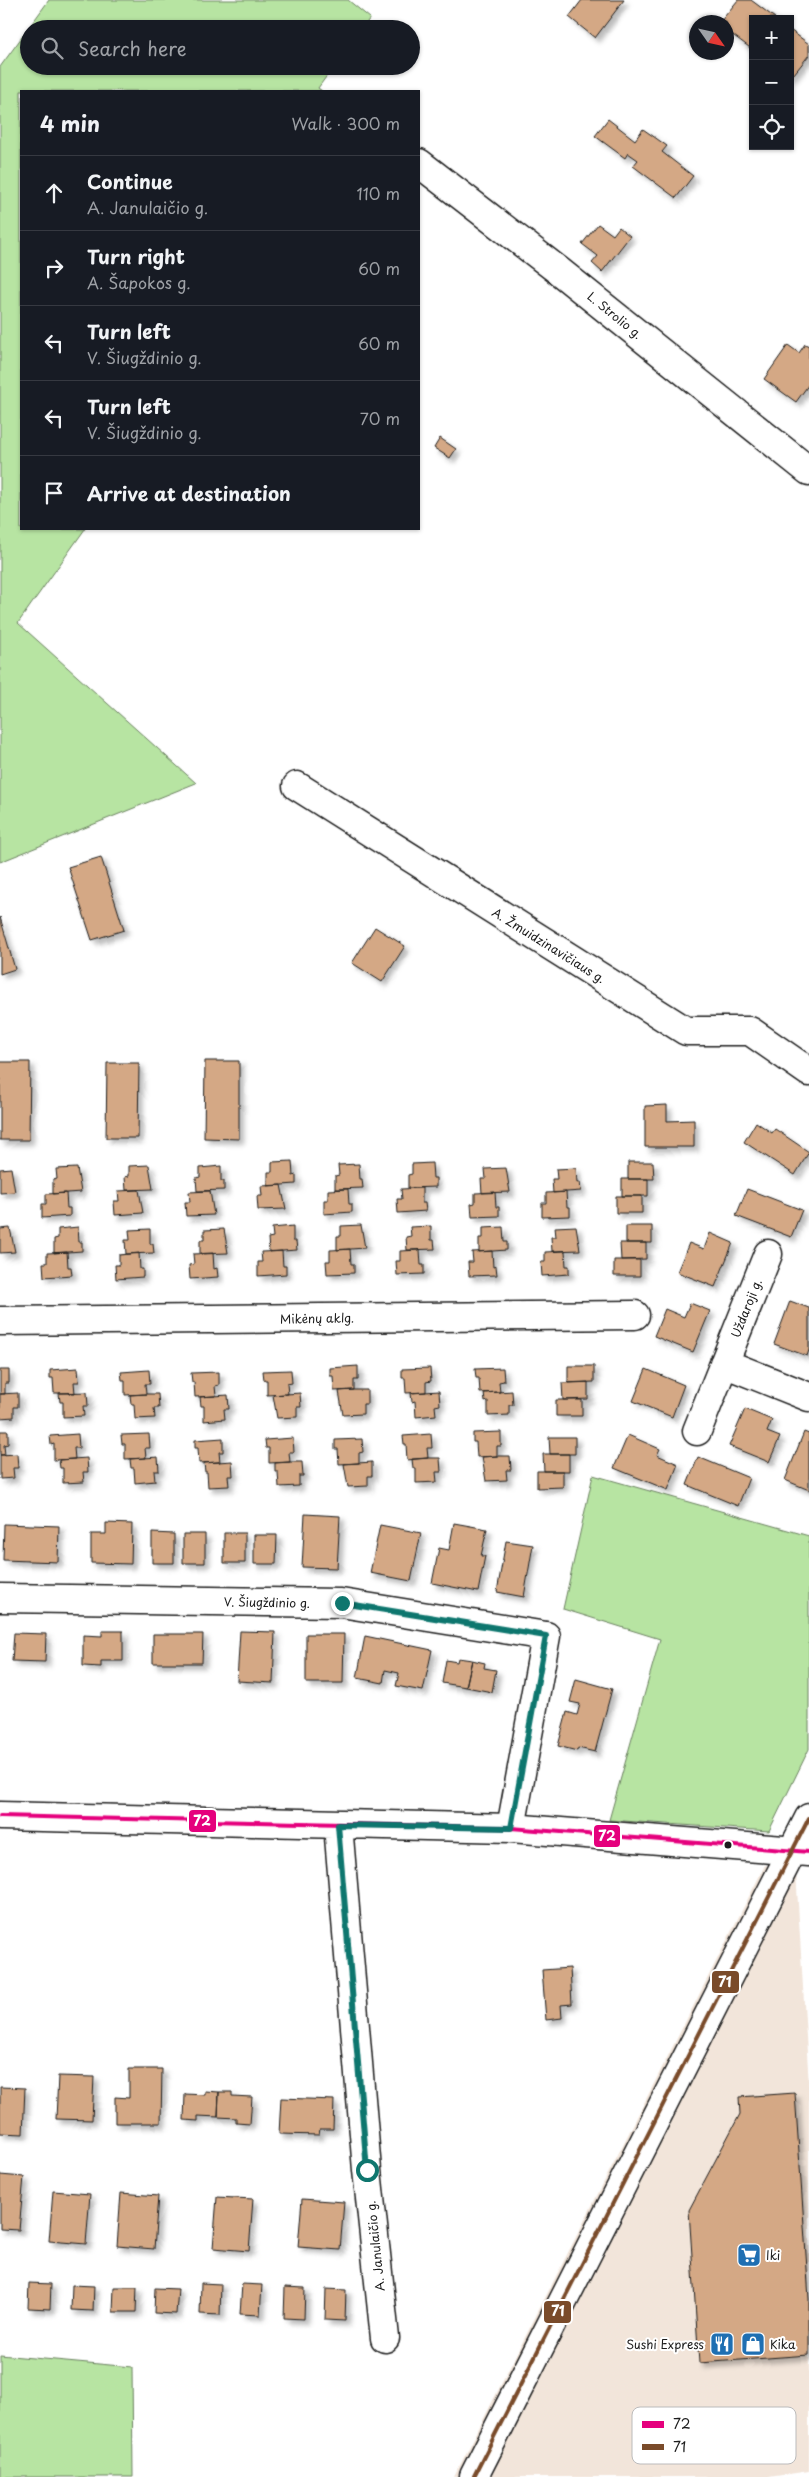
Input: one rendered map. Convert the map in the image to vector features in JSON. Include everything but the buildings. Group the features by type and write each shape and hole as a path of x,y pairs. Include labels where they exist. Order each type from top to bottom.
{"street":[{"name":"L. Strolio g.","path":"420,165 559,271 809,471"},
{"name":"A. Žmuidzinavičiaus g.","path":"297,786 686,1031 750,1031 809,1072"},
{"name":"Uždaroji g.","path":"697,1431 768,1254"},
{"name":"Mikėnų aklg.","path":"0,1321 634,1315"},
{"path":"724,1363 809,1397"},
{"name":"V. Šiugždinio g.","path":"0,1598 342,1603 546,1636 511,1828"},
{"path":"0,1816 511,1828 802,1851"},
{"path":"474,2476 802,1851 809,1818"},
{"name":"A. Janulaičio g.","path":"338,1825 367,2170 385,2338"}],"shaded area":[{"path":"765,1865 796,1871 809,2086 809,2471 769,2477 454,2477"}],"green space":[{"path":"49,0 348,0 370,18 369,20 34,20"},
{"path":"20,40 20,75 327,75 318,88 321,90 20,90 20,530 84,530 18,623 196,783 0,862 0,67"},
{"path":"593,1475 809,1536 809,1749 769,1831 609,1820 660,1639 563,1609"},
{"path":"0,2355 132,2367 133,2477 0,2477"}],"transit line":[{"name":"72","path":"0,1816 511,1828 809,1852"},
{"name":"71","path":"474,2476 809,1818"}],"place":[{"name":"Iki","path":"749,2255"},
{"name":"Sushi Express","path":"722,2344"},
{"name":"Kika","path":"753,2344"}],"route":[{"path":"342,1603 546,1636 511,1828 338,1825 367,2170"}]}
